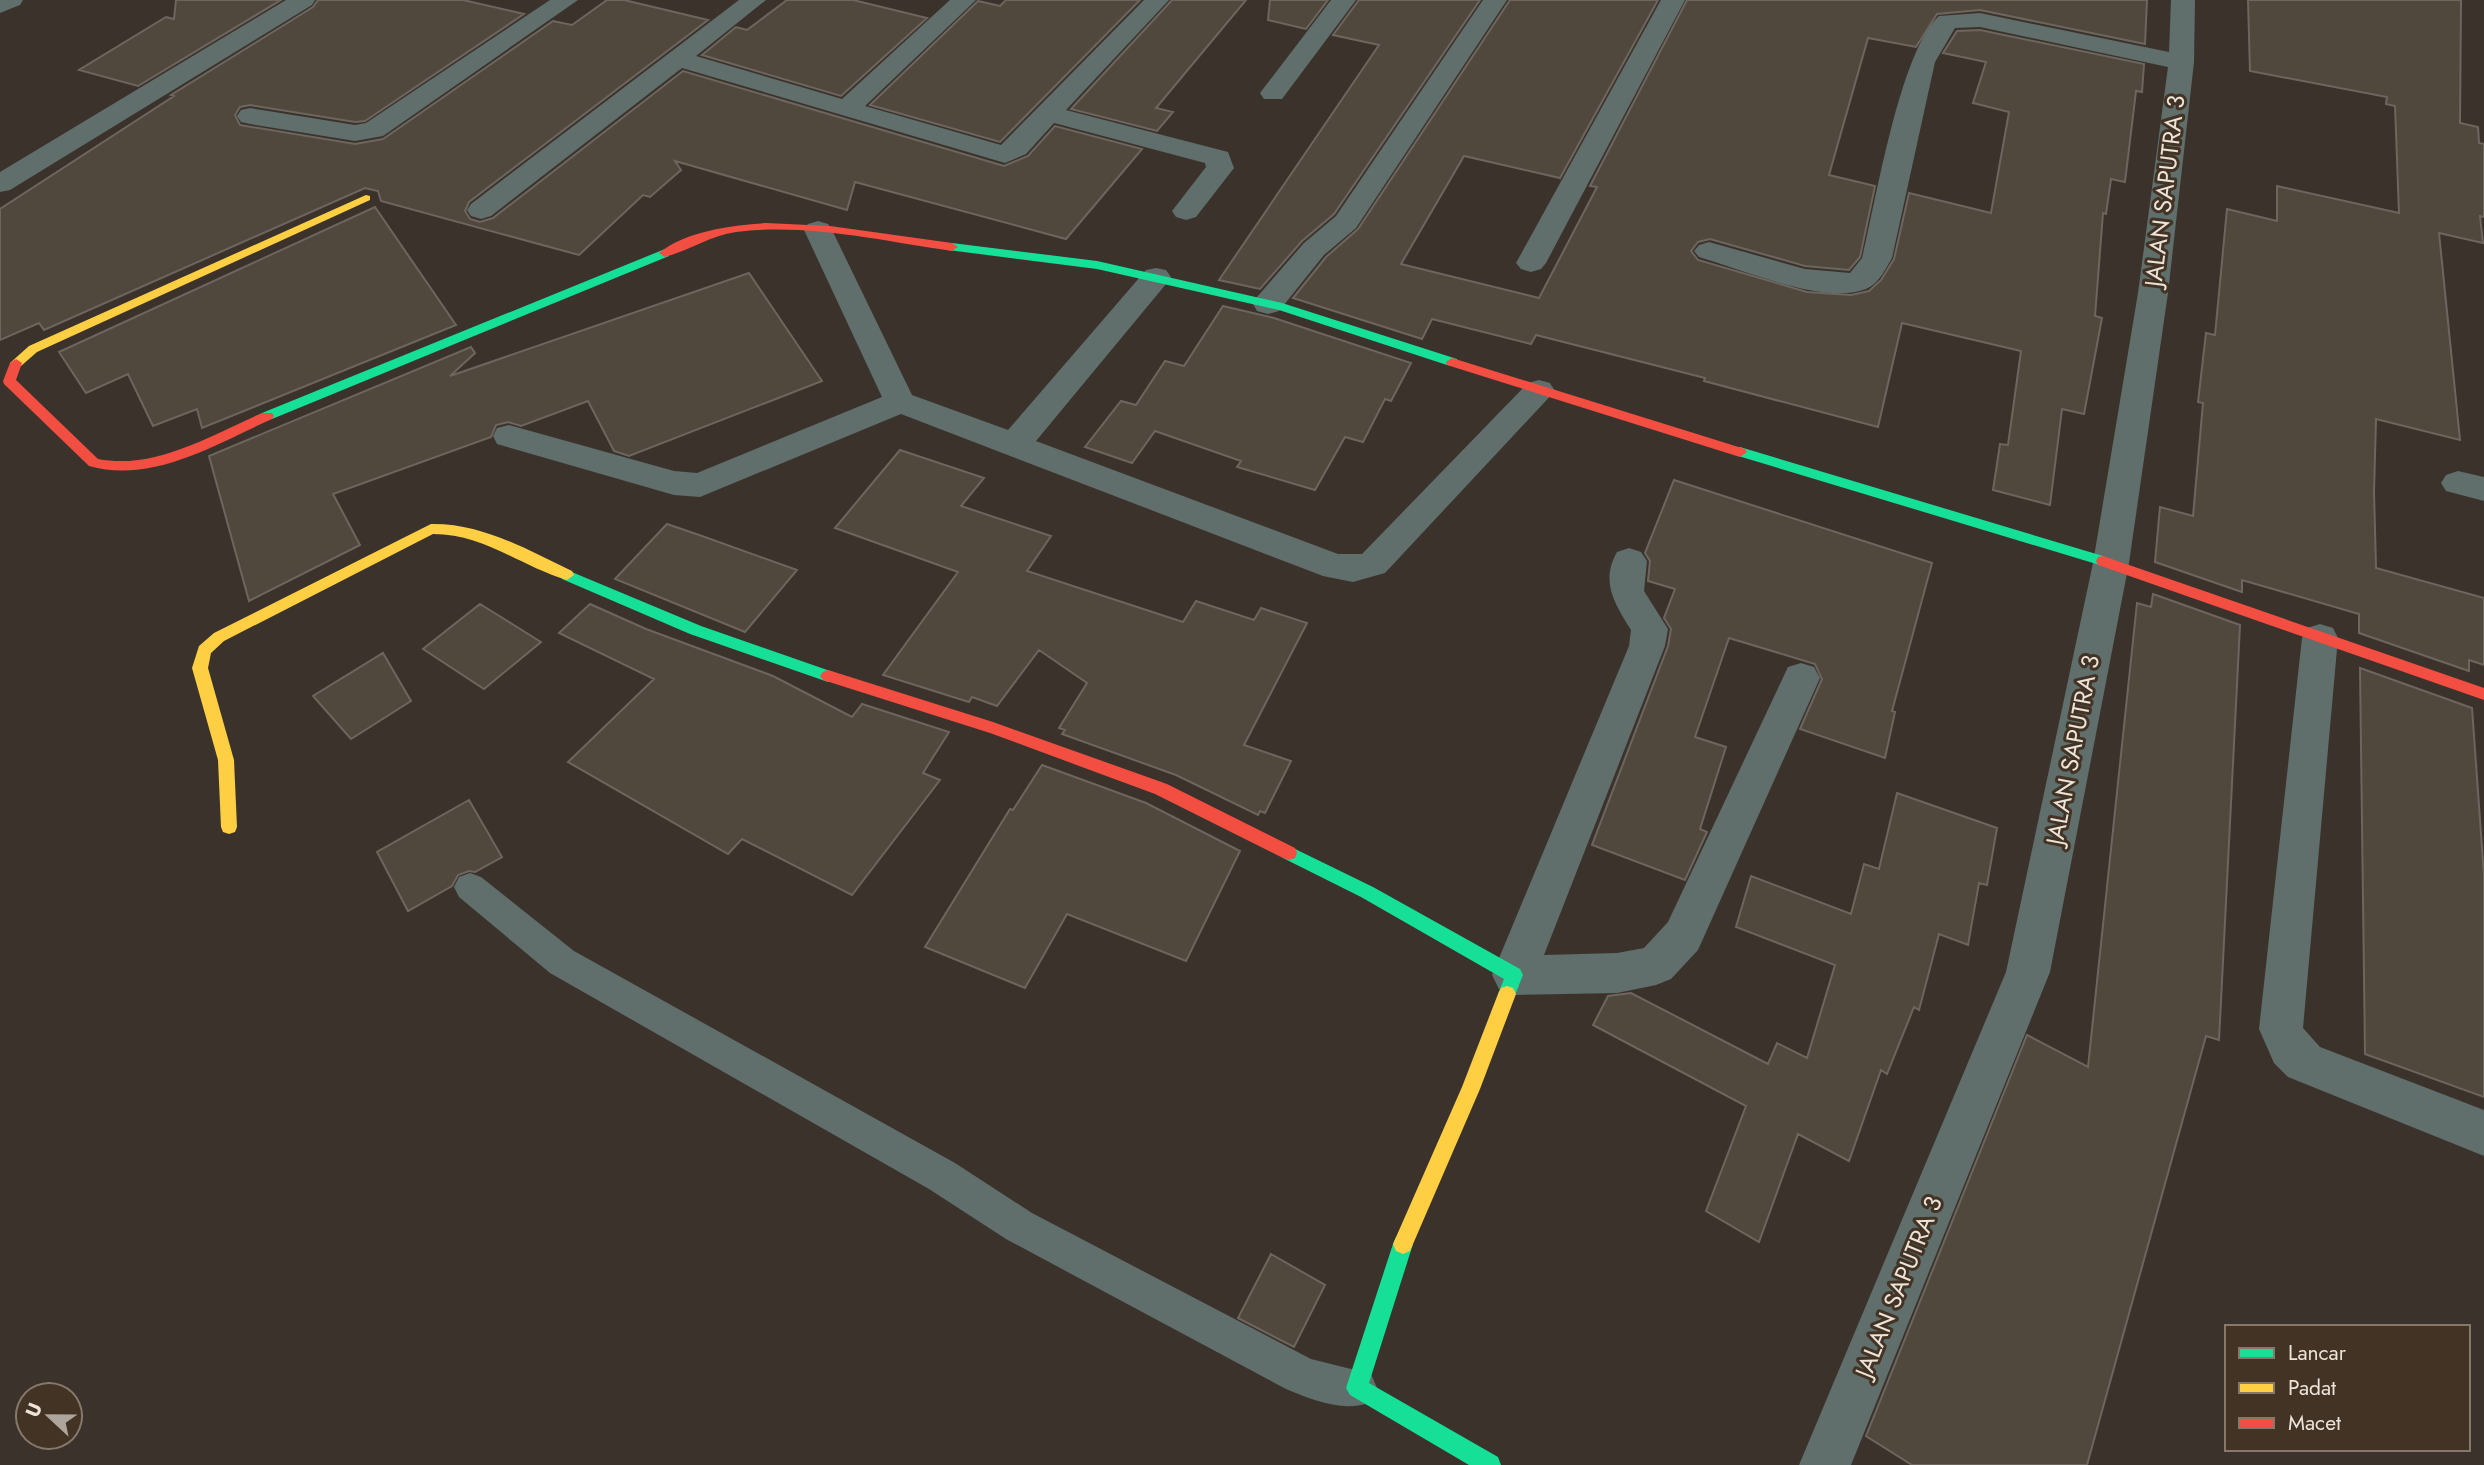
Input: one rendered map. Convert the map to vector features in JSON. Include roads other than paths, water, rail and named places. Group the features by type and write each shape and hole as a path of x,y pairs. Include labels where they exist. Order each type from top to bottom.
{"street":[{"path":"0,6 12,0"},
{"path":"0,184 303,0"},
{"path":"250,116 355,133 374,130 566,0"},
{"path":"481,210 754,0"},
{"path":"847,108 964,0"},
{"path":"678,59 1002,155 1016,148 1157,0"},
{"path":"1273,93 1344,0"},
{"path":"1268,304 1314,248 1346,222 1495,0"},
{"path":"1531,263 1673,0"},
{"name":"JALAN SAPUTRA 3","path":"1825,1465 2028,972 2110,563 2152,293 2181,62 2182,0"},
{"path":"1709,251 1815,280 1857,282 1868,273 1877,258 1922,62 1938,30 1948,20 1980,20 2181,62"},
{"path":"1049,114 1218,158 1220,168 1186,211"},
{"path":"366,198 33,349 16,361 9,370 9,381 94,463 107,468 127,470 151,464 711,234 754,228 818,230 1097,265 1268,304 1539,391 2110,563 2484,694"},
{"path":"818,230 900,402"},
{"path":"1013,445 1156,277"},
{"path":"509,436 674,482 700,485 900,402 1335,567 1353,569 1373,564 1539,391"},
{"path":"229,827 232,786 217,717 201,669 201,657 207,648 225,633 423,531 439,527 459,528 660,617 748,651 993,728 1161,789 1367,892 1514,975 1617,973 1656,965 1683,936 1801,678"},
{"path":"1490,1465 1357,1388 1395,1261 1471,1090 1514,975 1555,880 1647,646 1650,629 1626,593 1629,561"},
{"path":"2320,638 2281,1030 2290,1048 2304,1062 2484,1133"}],"lane":[{"path":"470,887 562,962 942,1176 1019,1226 1284,1364 1300,1375 1357,1388"}]}
